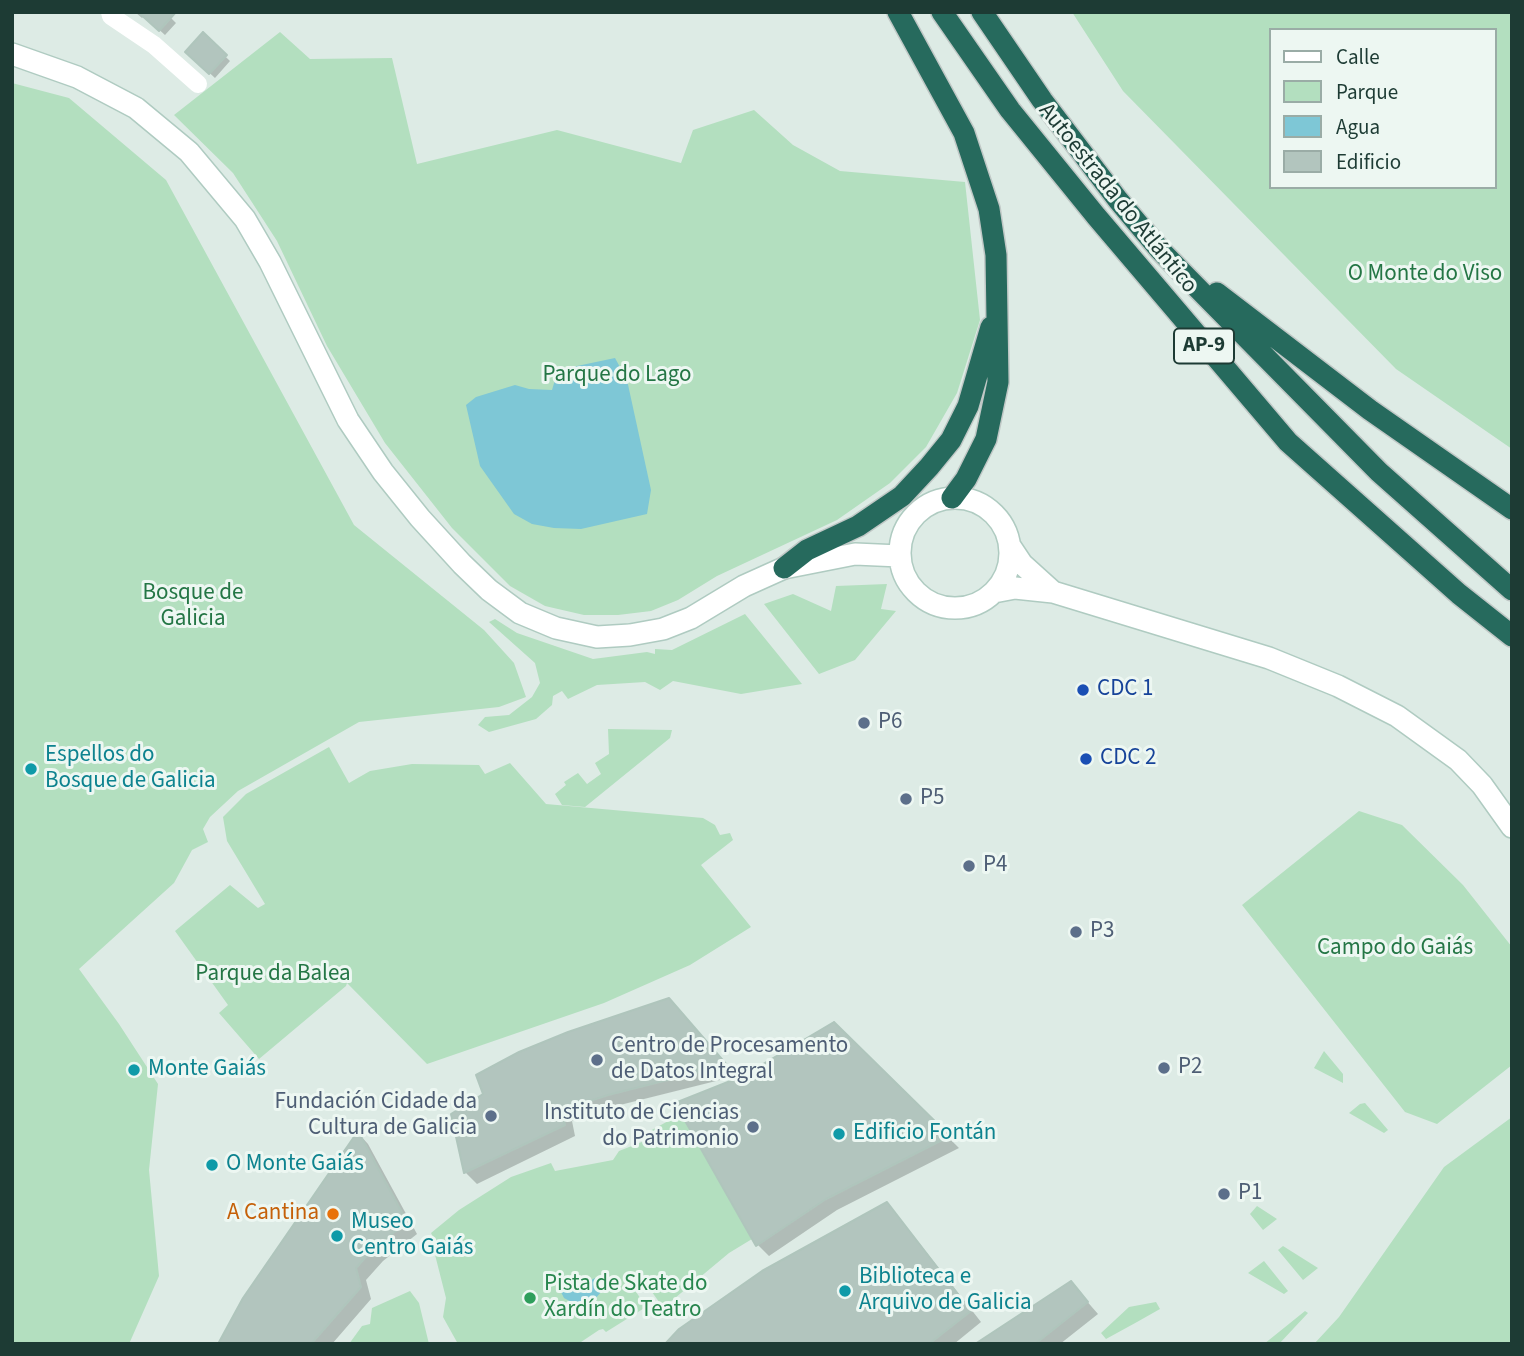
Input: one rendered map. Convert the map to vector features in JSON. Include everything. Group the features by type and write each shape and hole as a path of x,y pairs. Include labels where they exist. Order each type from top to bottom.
{"highway":[{"path":"898,12 964,133 989,209 996,255 998,382 986,439 966,479 952,498"},
{"name":"Autoestrada do Atlántico","path":"942,12 1010,110 1096,216 1288,442 1459,594 1512,636"},
{"name":"Autoestrada do Atlántico","path":"982,12 1042,100 1160,250 1379,472 1512,590"},
{"path":"1160,250 1370,410 1512,509"},
{"path":"784,568 807,551 858,526 902,496 951,440 968,406 998,305"}],"street":[{"path":"110,12 111,16 154,45 198,84"},
{"path":"12,54 77,77 136,108 189,152 245,219 270,262 348,420 383,472 462,564 489,590 520,613 556,628 597,636 630,635 663,629 691,618 744,586 784,568 855,554 900,556"},
{"path":"995,592 1009,563 1010,546 1006,530 997,516 984,506 969,500 952,498 928,506 909,523 902,539 900,556 905,574 915,590 929,601 946,607 964,607 995,592 1015,588 1054,592 1301,670 1385,710 1430,737 1482,785 1512,827"},
{"path":"1010,546 1022,564 1054,592"}],"green space":[{"name":"O Monte do Viso","path":"1072,12 1512,12 1512,449 1396,369 1123,91"},
{"name":"Parque do Lago","path":"280,32 310,59 392,58 417,164 557,130 681,163 693,130 754,110 793,145 840,171 965,182 980,320 957,393 926,447 890,483 837,520 717,576 678,600 651,611 584,615 545,606 510,586 452,528 385,443 327,346 277,241 233,173 174,115"},
{"name":"Bosque de Galicia","path":"12,83 69,98 166,180 354,525 484,630 514,663 526,697 499,707 359,722 238,791 210,817 203,829 208,842 192,850 174,883 79,969 158,1084 149,1170 159,1276 129,1344 12,1344"},
{"path":"887,584 881,609 896,611 855,660 819,674 764,604 793,594 831,611 836,586"},
{"path":"745,614 802,684 741,694 673,681 660,690 645,682 597,685 568,699 562,691 553,696 552,705 536,719 489,732 478,725 485,717 509,715 532,697 540,683 535,663 489,622 495,619 517,633 593,659 647,652 655,654 655,649 672,650"},
{"path":"608,729 672,730 670,738 585,807 562,805 555,794 566,785 564,782 578,773 587,784 601,774 595,763 609,754"},
{"name":"Parque da Balea","path":"329,747 349,783 370,771 412,764 479,765 485,774 510,763 546,804 703,818 715,825 720,835 730,833 733,840 701,865 751,927 690,965 604,1003 427,1064 347,983 259,1059 219,1013 228,1005 175,931 230,885 258,908 265,904 227,841 223,817 246,794"},
{"name":"Campo do Gaiás","path":"1359,811 1402,825 1463,885 1512,947 1512,1065 1437,1124 1405,1112 1242,905"},
{"path":"1324,1051 1343,1074 1343,1083 1314,1068"},
{"path":"1365,1103 1388,1130 1384,1133 1349,1113"},
{"path":"681,1114 752,1239 729,1253 662,1306 639,1274 629,1281 646,1307 606,1332 599,1330 578,1344 458,1344 443,1317 446,1298 431,1233 459,1210 511,1177 551,1163 555,1171 613,1160 619,1151 652,1138 650,1131"},
{"path":"1512,1117 1512,1344 1314,1344 1339,1317 1444,1167"},
{"path":"1257,1206 1277,1219 1263,1230 1250,1214"},
{"path":"1283,1246 1318,1268 1303,1280 1278,1250"},
{"path":"1264,1261 1288,1291 1284,1294 1248,1273"},
{"path":"410,1291 419,1303 429,1344 349,1344 362,1326 370,1324 372,1308"},
{"path":"1156,1302 1160,1309 1137,1322 1106,1339 1101,1333 1129,1307"},
{"path":"1305,1311 1308,1313 1279,1344 1264,1344"}],"water":[{"path":"615,358 627,380 651,490 647,514 581,529 532,524 514,514 480,466 466,405 476,397 515,385 552,390 558,370"},
{"path":"595,1278 601,1278 604,1284 589,1306 579,1306 564,1298 562,1287 579,1287"}],"building":[{"path":"138,12 176,12 159,31"},
{"path":"203,32 227,55 209,74 185,52"},
{"path":"669,998 727,1065 608,1095 562,1110 565,1125 464,1173 451,1114 483,1094 476,1075 519,1052 568,1032"},
{"name":"Edificio Fontán","path":"834,1022 950,1136 826,1199 756,1246 675,1103 758,1070 758,1067"},
{"name":"Museo Centro Gaiás","path":"358,1131 407,1222 372,1250 356,1268 361,1287 311,1344 218,1344 243,1298"},
{"name":"Biblioteca e Arquivo de Galicia","path":"887,1202 971,1311 929,1344 665,1344 679,1329 762,1271"},
{"path":"1071,1281 1088,1302 1035,1344 975,1344"}],"place":[{"name":"CDC 1","path":"1083,690"},
{"name":"P6","path":"864,723"},
{"name":"CDC 2","path":"1086,759"},
{"name":"Espellos do Bosque de Galicia","path":"31,769"},
{"name":"P5","path":"906,799"},
{"name":"P4","path":"969,866"},
{"name":"P3","path":"1076,932"},
{"name":"Centro de Procesamento de Datos Integral","path":"597,1060"},
{"name":"P2","path":"1164,1068"},
{"name":"Monte Gaiás","path":"134,1070"},
{"name":"Fundación Cidade da Cultura de Galicia","path":"491,1116"},
{"name":"Instituto de Ciencias do Patrimonio","path":"753,1127"},
{"name":"Edificio Fontán","path":"839,1134"},
{"name":"O Monte Gaiás","path":"212,1165"},
{"name":"P1","path":"1224,1194"},
{"name":"A Cantina","path":"333,1214"},
{"name":"Museo Centro Gaiás","path":"337,1236"},
{"name":"Biblioteca e Arquivo de Galicia","path":"845,1291"},
{"name":"Pista de Skate do Xardín do Teatro","path":"530,1298"}]}
